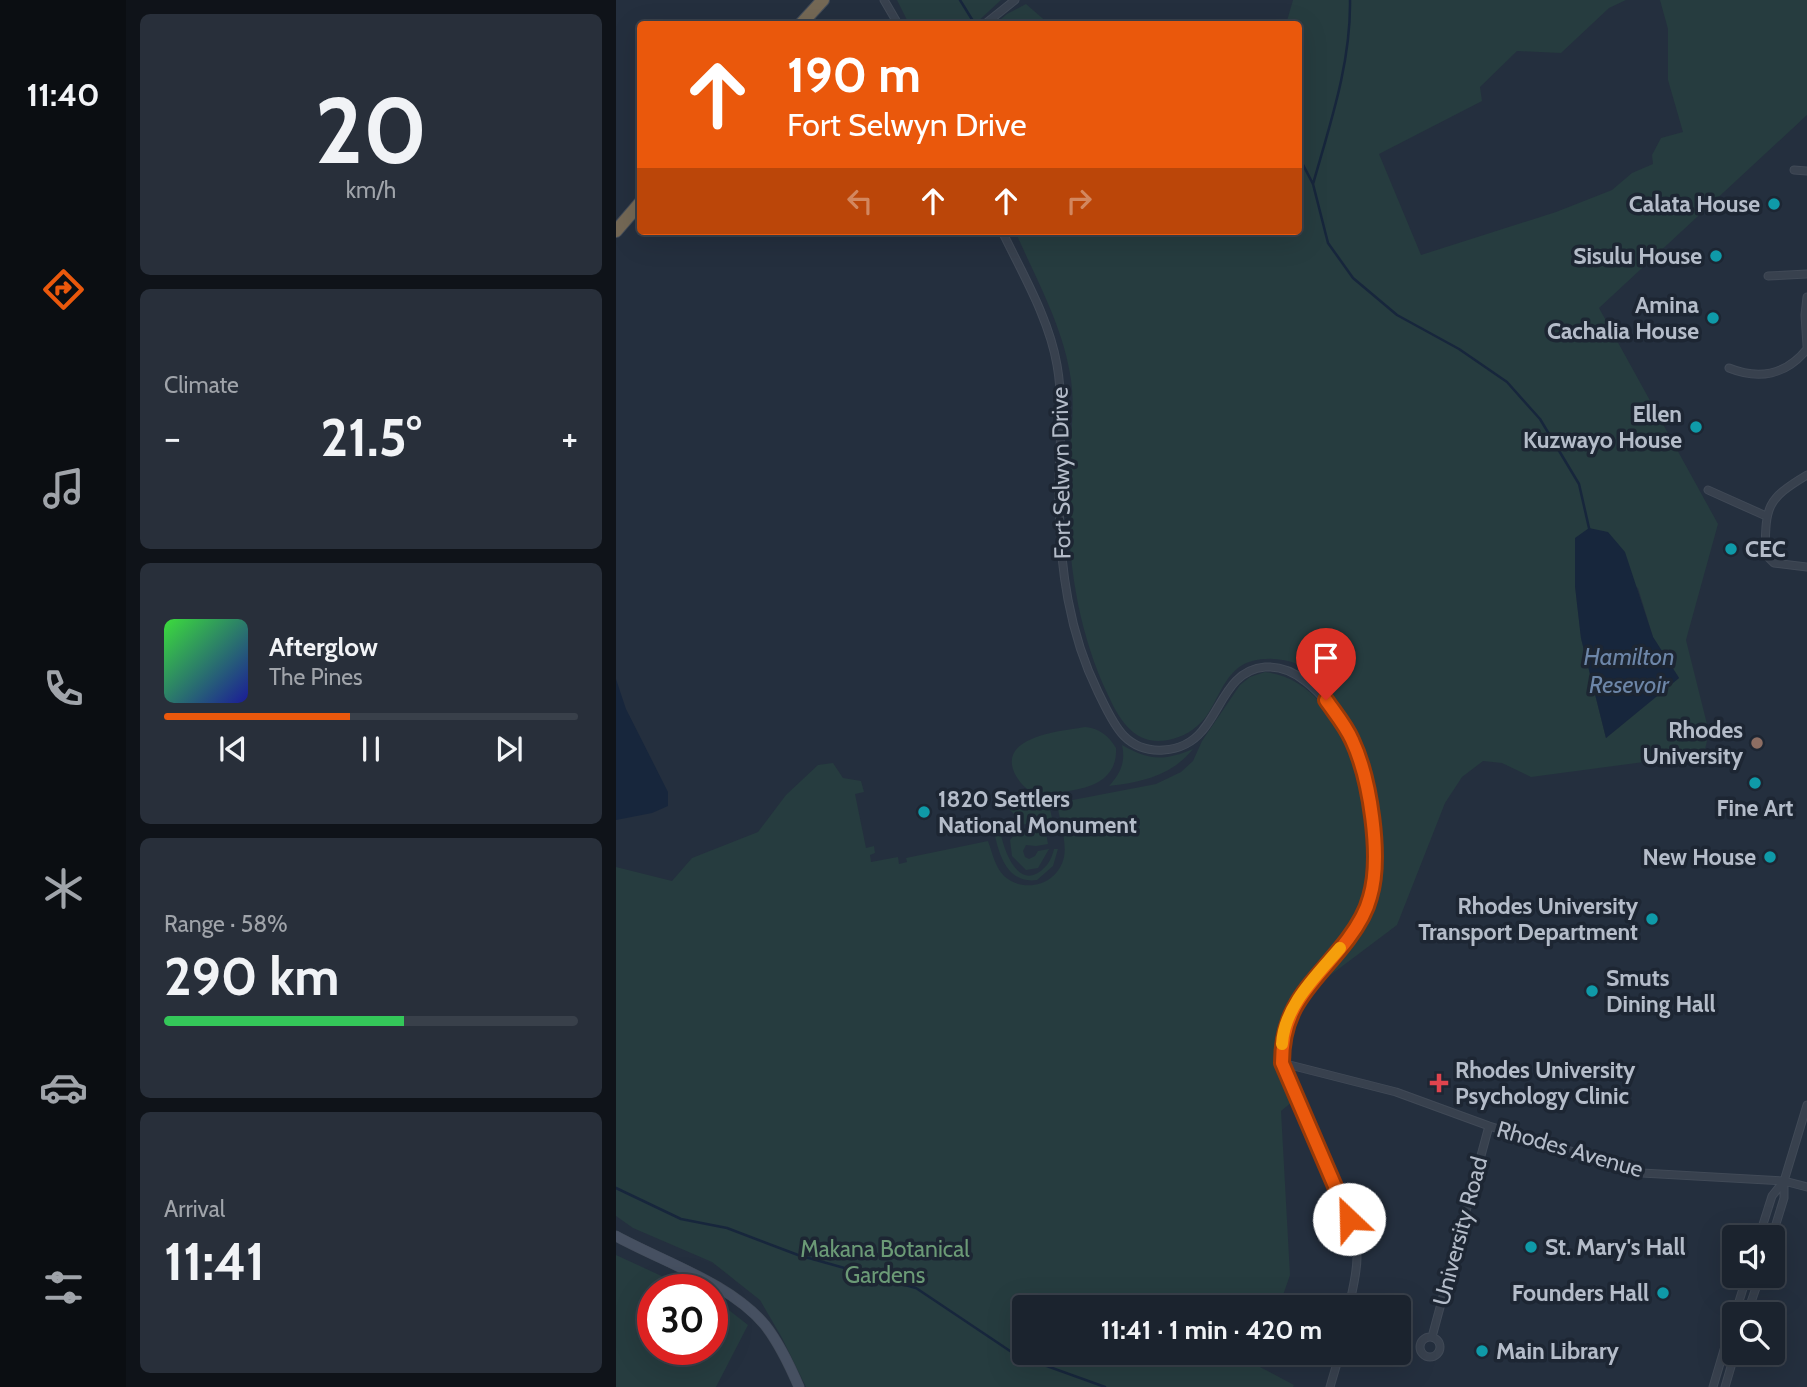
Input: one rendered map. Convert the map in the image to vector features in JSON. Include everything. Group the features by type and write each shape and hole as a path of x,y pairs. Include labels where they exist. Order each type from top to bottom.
{"highway":[{"path":"804,21 823,0"},
{"path":"616,231 637,206"}],"main road":[{"path":"616,1236 697,1276 750,1310 765,1326 799,1387"}],"street":[{"path":"884,0 896,21"},
{"path":"988,21 1014,0"},
{"path":"1794,170 1807,171"},
{"name":"Fort Selwyn Drive","path":"1004,235 1036,302 1054,350 1061,405 1059,505 1063,571 1071,618 1081,655 1106,708 1122,734 1133,742 1157,750 1179,747 1201,733 1235,681 1257,668 1271,666 1288,670 1326,700 1351,737 1358,753 1366,778 1371,809 1374,845 1371,896 1362,918 1348,940 1311,982 1286,1025 1282,1039 1282,1063"},
{"path":"1768,276 1807,274"},
{"path":"1729,368 1749,375 1769,374 1788,367 1807,348 1807,297"},
{"path":"1807,475 1782,490 1773,501 1766,516 1765,554 1774,564 1807,567"},
{"path":"1709,490 1766,516"},
{"path":"1282,1063 1349,1219 1355,1240 1356,1273 1351,1295"},
{"name":"Rhodes Avenue","path":"1282,1063 1396,1092 1489,1126 1642,1173 1784,1181 1807,1187"},
{"path":"1776,1225 1784,1198 1784,1181 1807,1105"},
{"name":"University Road","path":"1432,1337 1489,1126"},
{"path":"1763,1225 1772,1196 1784,1181"},
{"path":"1713,1387 1722,1358"},
{"path":"1330,1387 1336,1365"},
{"path":"1725,1387 1731,1365"}],"green space":[{"path":"897,0 1001,0 978,21 908,21"},
{"path":"1293,0 1626,0 1609,8 1561,53 1517,51 1480,87 1482,101 1379,154 1421,255 1556,212 1612,190 1632,173 1653,164 1652,155 1661,138 1683,132 1668,80 1668,29 1660,0 1807,0 1807,115 1599,308 1718,524 1686,640 1709,732 1704,754 1531,777 1502,763 1483,761 1462,777 1445,803 1397,925 1316,986 1363,932 1378,894 1382,852 1379,808 1376,787 1364,749 1347,716 1321,682 1304,667 1283,660 1251,661 1238,668 1228,679 1205,718 1179,737 1156,741 1146,739 1130,730 1118,714 1097,670 1076,593 1068,512 1073,406 1071,380 1062,342 1017,235 1302,235 1302,21 1287,21","holes":["1575,538 1638,588 1653,637 1679,678 1606,738 1581,638 1575,586"]},
{"path":"1026,4 1046,21 999,21"},
{"name":"Makana Botanical Gardens","path":"1265,672 1296,682 1321,703 1341,732 1356,768 1366,805 1370,843 1369,878 1362,908 1339,944 1298,990 1282,1020 1278,1036 1279,1068 1292,1102 1281,1111 1290,1275 1283,1295 1012,1295 1012,1365 1261,1365 1294,1385 1293,1387 806,1387 760,1300 712,1262 633,1228 616,1216 616,867 672,881 692,858 758,832 786,795 818,765 833,763 843,778 861,781 864,792 855,794 866,848 874,846 875,853 870,855 871,862 898,857 899,864 907,862 906,858 988,841 996,864 1004,876 1021,885 1039,884 1055,874 1064,857 1064,837 1057,803 1156,784 1181,772 1193,761 1202,741 1240,685 1250,677"},
{"path":"1085,727 1103,733 1116,748 1115,762 1110,772 1101,780 1079,789 1042,795 1030,791 1021,783 1012,763 1014,752 1022,744 1048,734"},
{"path":"1122,745 1157,758 1174,756 1193,749 1165,772 1109,786 1121,767"},
{"path":"1008,792 1027,806 1050,809 1052,818 1008,828 1006,823 1017,817 999,799"},
{"path":"1045,827 1048,844 1026,845 1023,851 1029,859 1038,851 1049,849 1038,868 1026,870 1012,856 1010,840 1014,835"},
{"path":"1001,835 1014,867 1020,873 1034,875 1047,865 1054,849 1058,849 1053,866 1037,880 1019,878 1003,861 995,836"},
{"path":"616,1255 657,1274 637,1274 637,1365 727,1365 716,1387 616,1387"},
{"path":"728,1309 748,1325 728,1364"}],"water":[{"name":"Hamilton Resevoir","path":"1589,528 1608,532 1625,552 1653,637 1679,678 1606,738 1581,638 1575,586 1575,538"},
{"path":"616,679 626,709 668,792 668,806 652,813 616,820"}],"waterway":[{"path":"960,0 973,21"},
{"path":"1313,184 1343,70 1350,0"},
{"path":"1302,163 1313,184 1328,243 1353,278 1397,315 1459,349 1507,382 1540,419 1579,484 1589,528"},
{"path":"616,1188 681,1219 727,1228 798,1255 916,1288 1016,1355 1105,1387"}],"slow traffic":[{"path":"1282,1044 1292,1012 1311,982 1340,948"}],"place":[{"name":"Calata House","path":"1774,204"},
{"name":"Sisulu House","path":"1716,256"},
{"name":"Amina Cachalia House","path":"1713,318"},
{"name":"Ellen Kuzwayo House","path":"1696,427"},
{"name":"CEC","path":"1731,549"},
{"name":"Rhodes University","path":"1757,743"},
{"name":"Fine Art","path":"1755,783"},
{"name":"1820 Settlers National Monument","path":"924,812"},
{"name":"New House","path":"1770,857"},
{"name":"Rhodes University Transport Department","path":"1652,919"},
{"name":"Smuts Dining Hall","path":"1592,991"},
{"name":"Rhodes University Psychology Clinic","path":"1439,1083"},
{"name":"St. Mary's Hall","path":"1531,1247"},
{"name":"Founders Hall","path":"1663,1293"},
{"name":"Main Library","path":"1482,1351"}],"route":[{"path":"1326,700 1351,737 1366,778 1374,845 1371,896 1362,918 1348,940 1311,982 1292,1012 1282,1039 1282,1063 1349,1219"}]}
